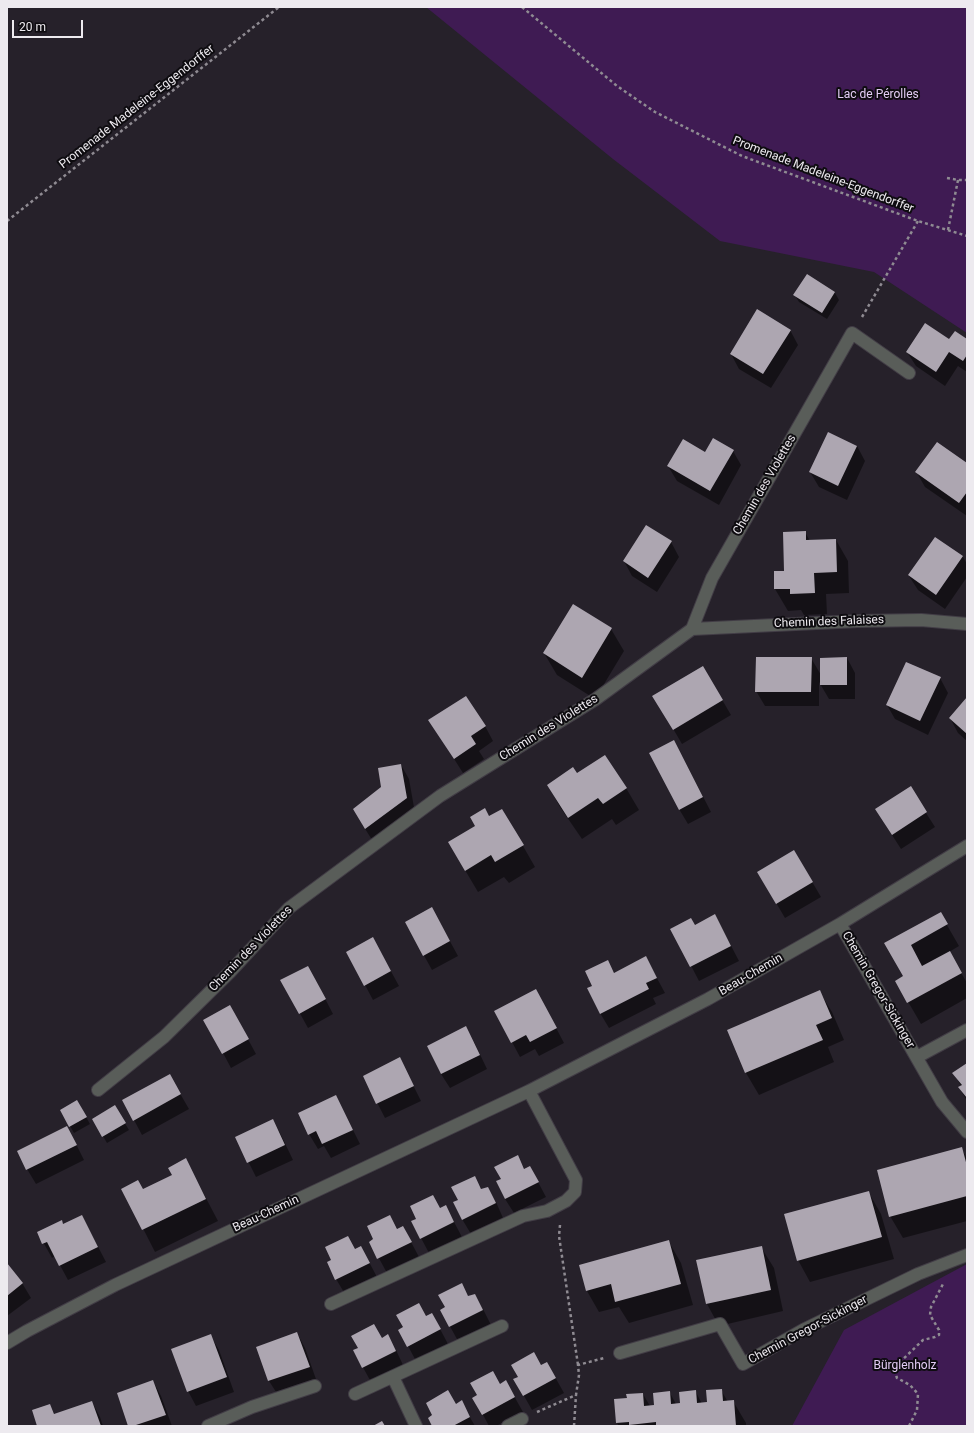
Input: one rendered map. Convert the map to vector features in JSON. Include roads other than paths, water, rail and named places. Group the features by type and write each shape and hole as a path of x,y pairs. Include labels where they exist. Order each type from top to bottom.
{"street":[{"name":"Chemin des Violettes","path":"98,1090 164,1037 230,972 289,908 440,796 596,699 692,629 712,578 852,333 909,373"},
{"name":"Chemin des Falaises","path":"692,629 850,621 921,620 967,624"},
{"name":"Beau-Chemin","path":"7,1343 115,1285 529,1091 708,1000 840,924 967,846"},
{"name":"Chemin Gregor-Sickinger","path":"840,924 942,1102 967,1132"},
{"name":"Chemin Gregor-Sickinger","path":"917,1056 967,1030"},
{"path":"331,1304 523,1216 547,1210 566,1201 575,1192 576,1180 529,1091"},
{"name":"Chemin Gregor-Sickinger","path":"620,1353 720,1324 743,1364 803,1330 918,1274 967,1255"},
{"path":"355,1394 502,1326"},
{"path":"393,1377 416,1426"},
{"path":"208,1426 252,1407 315,1386"},
{"path":"508,1426 522,1419"}],"park label":[{"name":"Lac de Pérolles","path":"878,95"},
{"name":"Bürglenholz","path":"905,1366"}]}
